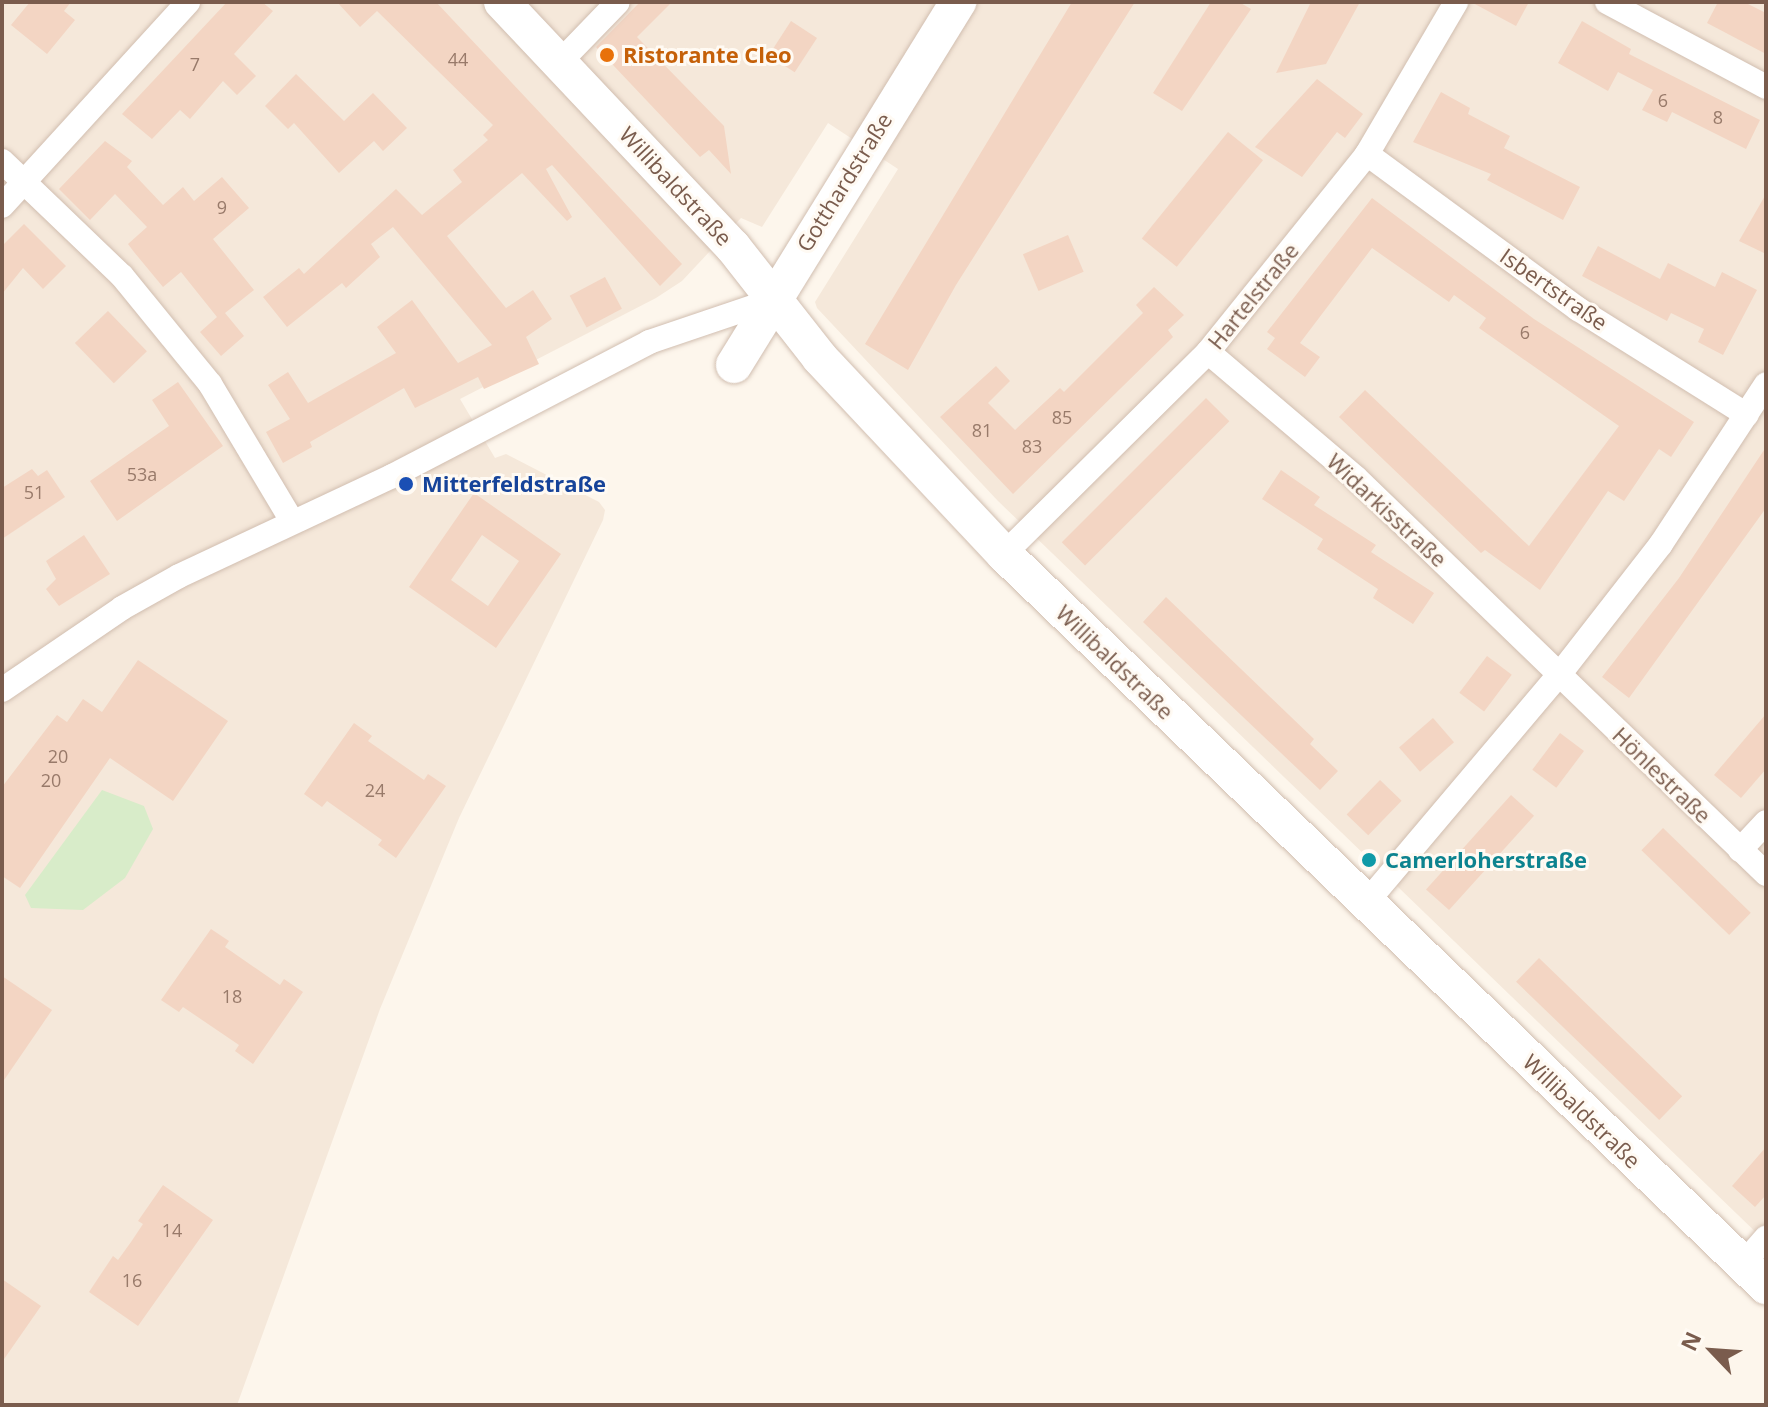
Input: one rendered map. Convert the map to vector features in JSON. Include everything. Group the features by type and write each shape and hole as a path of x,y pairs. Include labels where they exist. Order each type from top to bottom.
{"street":[{"path":"2,206 188,2"},
{"name":"Willibaldstraße","path":"502,2 733,247 820,358 1004,554 1366,903 1758,1263"},
{"path":"560,62 618,2"},
{"name":"Gotthardstraße","path":"734,365 958,2"},
{"name":"Hartelstraße","path":"1004,554 1208,352 1367,154 1456,2"},
{"path":"1607,2 1766,87"},
{"name":"Isbertstraße","path":"1367,154 1578,309 1747,415"},
{"path":"2,161 122,276 210,384 292,521"},
{"path":"2,690 122,608 292,521 431,456 649,342 773,300"},
{"name":"Widarkisstraße","path":"1208,352 1356,478 1559,675"},
{"path":"1366,903 1559,675 1661,544 1766,384"},
{"name":"Hönlestraße","path":"1559,675 1766,874"},
{"path":"1740,850 1766,822"}],"shaded area":[{"path":"2,2 1766,2 1766,1242 998,501 817,308 815,302 898,169 828,123 762,227 741,218 682,281 656,298 460,399 495,458 506,454 599,502 605,510 603,520 459,818 380,1009 237,1405 2,1404"}],"green space":[{"path":"102,790 144,806 153,829 125,878 83,910 31,908 25,895"}],"building":[{"path":"30,2 71,2 64,11 75,20 47,54 11,25"},
{"path":"227,2 262,2 273,11 234,54 256,76 237,95 223,81 190,119 180,110 152,139 122,114"},
{"path":"337,2 436,2 682,264 660,286 552,165 546,169 572,217 567,221 522,173 447,236 506,308 533,290 552,319 526,337 539,364 484,389 478,377 415,408 404,388 310,442 312,447 283,463 266,432 290,419 268,385 288,372 308,403 396,353 377,327 412,300 458,363 492,345 393,227 371,244 380,257 346,288 342,283 287,327 263,297 299,268 304,274 396,189 422,215 462,182 453,170 488,140 483,135 493,125 377,11 360,27"},
{"path":"640,2 672,2 637,37 724,126 731,174 709,150 700,157 596,47"},
{"path":"1072,2 1135,2 956,285 908,370 865,344"},
{"path":"1211,2 1239,2 1251,9 1182,111 1153,93"},
{"path":"1311,2 1360,2 1326,64 1276,73"},
{"path":"1471,2 1529,2 1516,26"},
{"path":"1718,2 1744,2 1766,13 1766,54 1707,23"},
{"path":"791,21 817,38 795,72 769,55"},
{"path":"1582,21 1631,49 1629,54 1760,120 1746,149 1672,112 1667,122 1642,110 1653,90 1618,72 1608,91 1558,63"},
{"path":"296,74 344,121 373,93 407,128 383,151 374,141 339,173 294,123 288,129 265,106"},
{"path":"1317,79 1363,114 1345,138 1337,132 1302,177 1255,147"},
{"path":"1441,92 1470,108 1468,114 1510,136 1504,148 1580,187 1563,220 1487,180 1491,174 1413,142"},
{"path":"1228,132 1263,160 1177,267 1142,238"},
{"path":"105,141 132,161 127,167 163,205 183,187 194,201 222,177 249,208 213,239 254,290 225,313 244,336 221,356 200,332 217,317 181,272 163,287 128,244 147,227 115,194 90,220 59,189"},
{"path":"1766,194 1766,254 1739,241"},
{"path":"1372,198 1534,319 1694,422 1671,457 1659,449 1624,501 1608,491 1540,590 1485,550 1481,553 1339,417 1365,390 1529,546 1619,426 1479,328 1486,318 1454,295 1449,302 1372,248 1300,343 1320,357 1305,377 1267,349 1275,338 1267,332"},
{"path":"24,224 66,266 43,289 23,268 2,294 2,246"},
{"path":"1068,235 1084,272 1039,291 1023,254"},
{"path":"1598,246 1660,279 1668,263 1715,287 1722,272 1757,290 1723,355 1698,342 1704,329 1671,313 1667,321 1582,276"},
{"path":"605,277 622,309 587,328 570,296"},
{"path":"1154,287 1184,315 1168,330 1173,337 1013,494 940,417 996,366 1010,381 988,403 1015,430 1060,388 1064,392 1143,313 1136,305"},
{"path":"108,311 147,351 114,383 75,343"},
{"path":"178,382 223,446 117,521 90,481 169,426 152,400"},
{"path":"1206,398 1229,421 1085,566 1062,542"},
{"path":"1766,447 1766,508 1629,698 1602,677 1679,578"},
{"path":"32,469 38,476 47,470 65,497 2,539 2,488"},
{"path":"1281,470 1320,497 1314,505 1376,545 1371,552 1434,593 1413,624 1373,598 1378,589 1317,549 1323,539 1262,499"},
{"path":"474,493 561,554 496,648 409,587","holes":["482,535 519,561 488,606 451,580"]},
{"path":"84,535 110,574 59,606 46,589 56,579 46,561"},
{"path":"1166,597 1314,739 1310,744 1338,771 1320,790 1143,622"},
{"path":"1487,656 1512,675 1484,711 1459,693"},
{"path":"138,660 228,721 173,801 110,758 20,888 2,876 2,787 57,715 67,722 83,699 102,712"},
{"path":"1766,714 1766,769 1741,798 1714,775"},
{"path":"1433,718 1454,742 1420,772 1399,748"},
{"path":"354,723 372,736 368,741 424,780 428,774 446,786 396,858 378,845 382,840 327,801 322,807 304,794"},
{"path":"1560,733 1584,751 1556,788 1532,770"},
{"path":"1380,780 1402,801 1368,835 1347,815"},
{"path":"1511,795 1534,816 1449,910 1426,889"},
{"path":"1663,828 1751,913 1729,935 1641,850"},
{"path":"211,929 229,941 225,947 280,985 284,979 303,992 253,1064 235,1051 239,1045 183,1007 179,1012 161,1000"},
{"path":"1539,958 1682,1096 1659,1120 1516,982"},
{"path":"2,976 52,1010 2,1083"},
{"path":"1766,1147 1766,1195 1755,1207 1732,1186"},
{"path":"163,1185 213,1220 138,1326 89,1292 113,1256 118,1260 131,1242 143,1224 138,1221"},
{"path":"2,1279 41,1306 2,1362"}],"place":[{"name":"Ristorante Cleo","path":"607,55"},
{"name":"Mitterfeldstraße","path":"406,484"},
{"name":"Camerloherstraße","path":"1369,860"}]}
